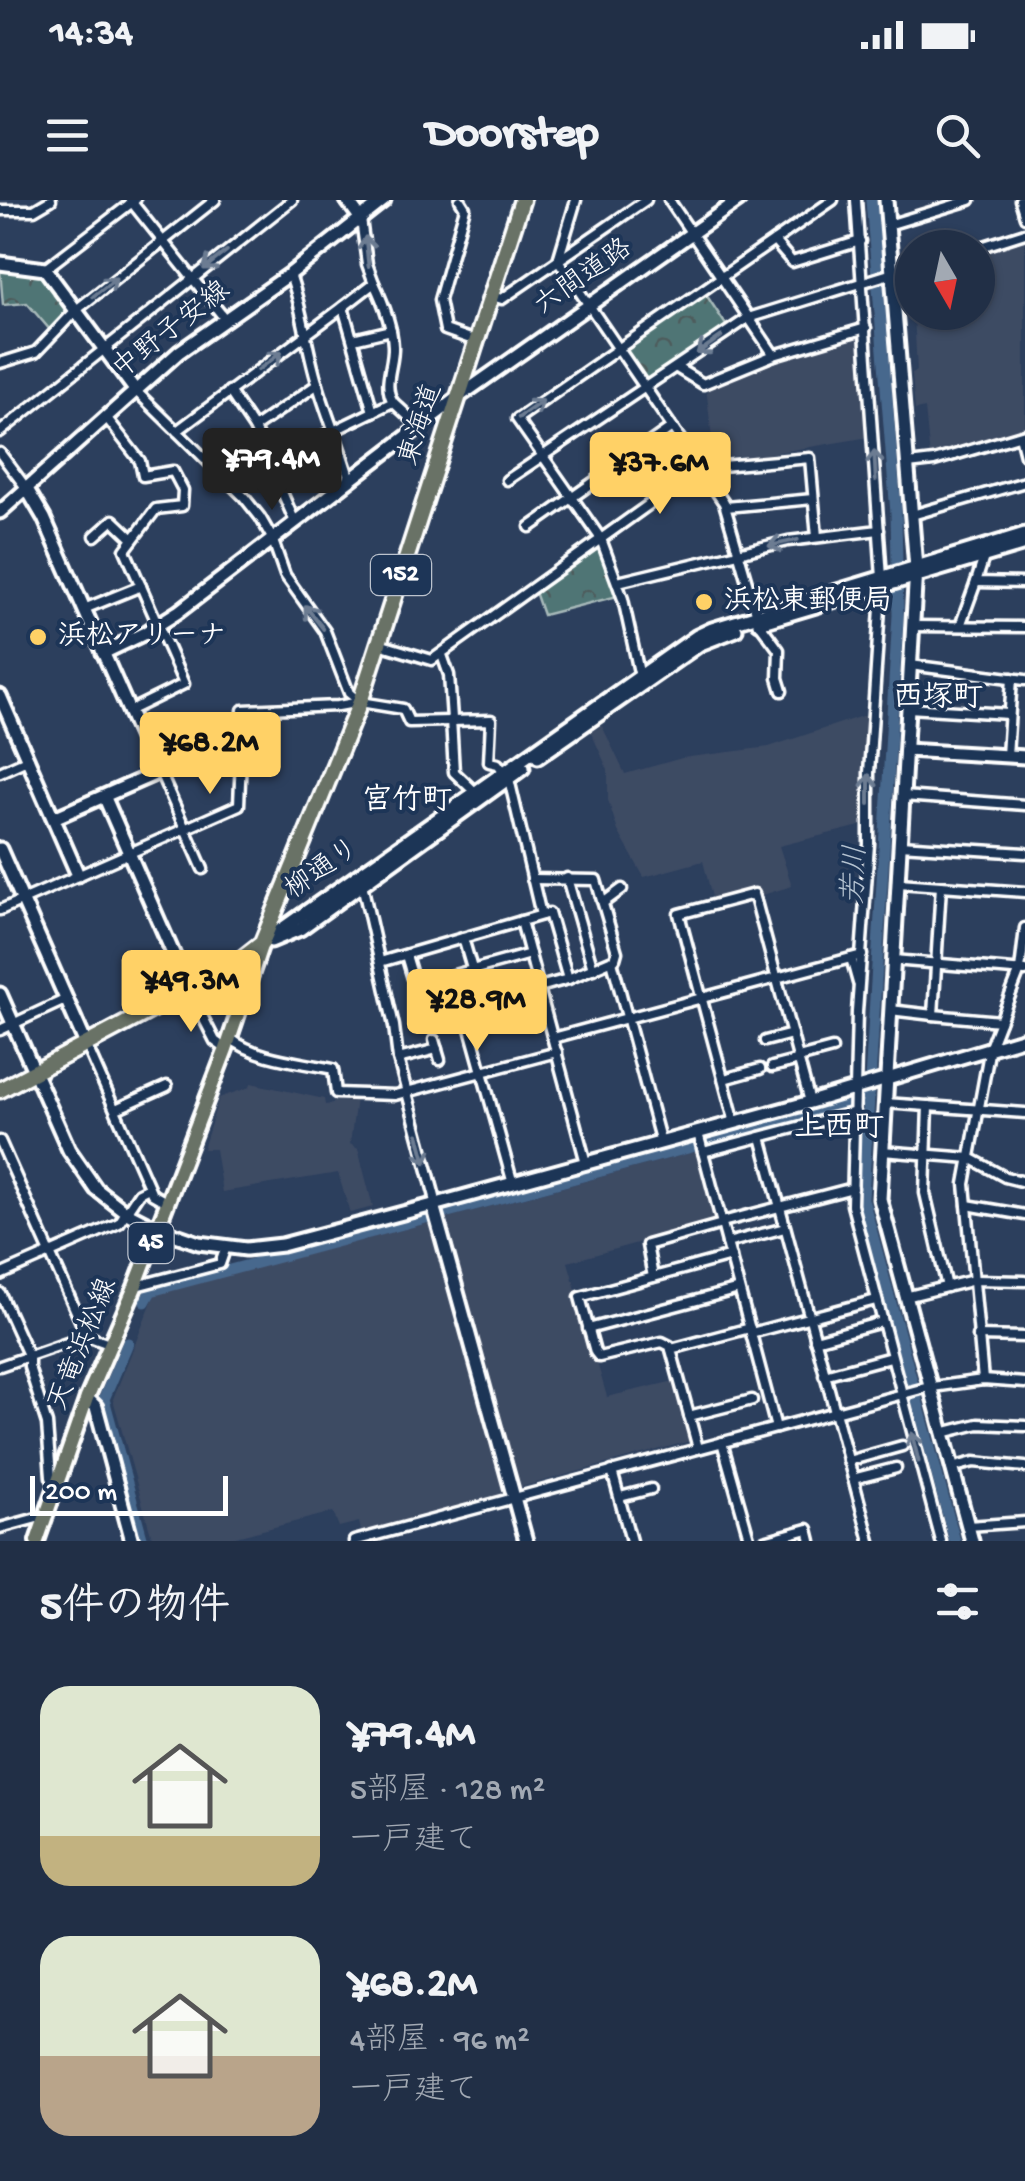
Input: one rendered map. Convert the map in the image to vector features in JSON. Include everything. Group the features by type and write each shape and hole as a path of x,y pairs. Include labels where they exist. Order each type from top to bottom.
{"highway":[{"name":"東海道","path":"262,943 360,702 522,200"},
{"path":"0,1090 190,990 239,962 262,943"}],"main road":[{"name":"天竜浜松線","path":"37,1541 87,1398 228,1043 262,943"}],"street":[{"path":"0,363 36,352 75,310 215,200"},
{"path":"347,200 361,219 367,264 391,330 393,354 387,385 393,402 421,428"},
{"name":"中野子安線","path":"3,505 27,489 178,352 290,274 384,200"},
{"path":"476,200 462,204 438,300 445,330 476,340"},
{"path":"576,200 558,260 726,506 759,620 779,650 778,678 782,691"},
{"path":"490,296 502,299 646,200"},
{"path":"669,200 774,355"},
{"name":"六間道路","path":"103,653 158,626 457,398 739,200"},
{"path":"640,677 618,582 601,540 517,419 833,200"},
{"path":"856,200 883,582 860,987 854,1220 941,1541"},
{"path":"886,200 914,573 899,883 883,1080 880,1198 927,1388 972,1541"},
{"path":"888,225 970,200"},
{"path":"1020,200 1025,217"},
{"path":"0,210 34,210 47,201"},
{"path":"44,270 132,201 225,319"},
{"path":"0,432 287,201"},
{"path":"995,243 1025,233"},
{"path":"774,241 790,262 860,241"},
{"path":"0,263 44,270 135,390 252,507 272,538 285,574 325,631 350,693 360,702"},
{"path":"507,480 748,318 895,272"},
{"path":"290,274 318,384 350,480"},
{"path":"177,431 374,282"},
{"path":"343,307 373,412"},
{"path":"677,368 703,384 774,355 866,328"},
{"path":"353,340 391,330"},
{"path":"254,428 318,384"},
{"path":"229,391 271,461 295,522"},
{"path":"224,480 393,402"},
{"path":"106,418 140,461 143,476 173,471 182,490 182,506 156,509 124,550 184,684 128,711"},
{"path":"530,527 672,427"},
{"path":"908,464 934,461 1022,435 1025,455"},
{"path":"0,453 44,518 128,711 203,869"},
{"path":"379,644 432,660 442,655 700,468 810,458 818,537"},
{"path":"912,515 1025,482"},
{"path":"726,506 813,499"},
{"path":"95,536 112,520 133,539"},
{"path":"618,582 741,552 879,530"},
{"path":"914,573 1025,534"},
{"path":"914,573 1025,544"},
{"path":"960,626 984,556"},
{"name":"柳通り","path":"262,943 286,937 362,884 696,636 914,573"},
{"path":"976,582 1025,583"},
{"path":"84,610 141,586"},
{"name":"柳通り","path":"262,943 476,793 700,644 759,620"},
{"path":"912,626 1025,627"},
{"path":"442,655 449,674 454,772 476,793"},
{"path":"910,665 1025,680"},
{"path":"1007,756 1012,678"},
{"path":"0,696 78,875"},
{"path":"0,910 239,805 243,710 360,702 404,709 409,722 492,720 488,762 498,764 507,775 541,915"},
{"path":"908,708 1009,714"},
{"path":"906,750 1025,757"},
{"path":"0,772 29,760"},
{"path":"54,818 104,798 155,770"},
{"path":"902,796 1025,805"},
{"path":"104,798 214,1041 333,1069 336,1093 378,1096 407,1092 557,1052"},
{"path":"900,845 1025,852"},
{"path":"0,849 148,1188 166,1202"},
{"path":"406,954 425,1019 568,979 612,960 617,952 596,880 532,878"},
{"path":"567,878 593,968"},
{"path":"899,883 1025,892"},
{"path":"362,884 398,1060 435,1197 435,1212 526,1541"},
{"path":"933,1015 941,886"},
{"path":"603,904 622,889"},
{"path":"736,1123 679,914 735,898 754,894 810,1102"},
{"path":"380,962 549,913 568,979"},
{"path":"520,921 586,1164"},
{"path":"982,1380 965,1184 990,1047 1022,971 1025,928"},
{"path":"463,938 482,1003"},
{"path":"414,986 530,954"},
{"path":"553,1038 862,954"},
{"path":"850,958 860,987"},
{"path":"612,960 661,1143"},
{"path":"894,960 1022,971"},
{"path":"0,994 76,1164 96,1189 127,1213 156,1228 199,1243 226,1247 273,1248 435,1212 513,1184 661,1143 761,1137 810,1102 1025,1038"},
{"path":"0,1030 67,1000"},
{"path":"890,1010 1000,1021"},
{"path":"469,1024 513,1184"},
{"path":"765,1042 792,1034"},
{"path":"398,1060 435,1044 440,1060"},
{"path":"772,1068 832,1049"},
{"path":"724,1079 760,1070"},
{"path":"116,1109 167,1086"},
{"path":"885,1103 1025,1113"},
{"path":"928,1106 927,1207 947,1286"},
{"path":"705,1142 736,1123 786,1121 855,1109"},
{"path":"761,1137 870,1541"},
{"path":"0,1141 87,1336"},
{"path":"705,1142 722,1224 776,1428"},
{"path":"882,1151 970,1158 1025,1182"},
{"path":"0,1275 119,1223 139,1192 148,1188"},
{"path":"653,1277 647,1245 853,1188"},
{"path":"967,1205 1025,1215"},
{"path":"727,1243 785,1228"},
{"path":"134,1287 220,1264 226,1247"},
{"path":"698,1448 670,1349 662,1342 599,1357 580,1296 730,1256"},
{"path":"905,1297 974,1280 1025,1281"},
{"path":"588,1329 739,1289"},
{"path":"0,1293 29,1357 28,1367 46,1424 51,1478 56,1489"},
{"path":"670,1349 876,1300"},
{"path":"815,1340 882,1322"},
{"path":"0,1366 87,1336 110,1344"},
{"path":"978,1336 1025,1337"},
{"path":"824,1375 892,1357"},
{"path":"354,1541 927,1388 982,1380 1025,1382"},
{"path":"87,1398 96,1407 132,1541"},
{"path":"688,1416 752,1400"},
{"path":"942,1432 978,1424 1025,1426"},
{"path":"722,1442 750,1541"},
{"path":"848,1461 902,1446"},
{"path":"951,1468 974,1462 1025,1467"},
{"path":"853,1480 896,1468"},
{"path":"612,1471 632,1541"},
{"path":"620,1497 651,1490"},
{"path":"0,1528 48,1515"},
{"path":"968,1526 1025,1522"},
{"path":"764,1541 808,1530 811,1541"}],"shaded area":[{"path":"1025,240 1025,431 930,459 925,408 915,410 915,330 995,330 995,250"},
{"path":"862,333 869,437 757,456 714,457 706,386 815,344"},
{"path":"870,716 864,825 779,846 792,886 759,896 756,890 713,901 703,861 644,877 618,831 608,800 608,770 591,732 602,726 625,774 682,758 769,747"},
{"path":"251,1083 324,1099 325,1105 333,1104 334,1096 356,1098 350,1144 358,1149 373,1207 350,1213 338,1173 222,1192 215,1149 203,1149 219,1098 250,1087"},
{"path":"698,1151 717,1221 568,1262 607,1397 674,1381 690,1441 518,1488 447,1218"},
{"path":"428,1223 507,1495 362,1535 359,1522 339,1527 333,1512 220,1541 153,1541 113,1399 155,1294"}],"green space":[{"path":"0,269 42,274 70,310 51,331 27,303 3,305"},
{"path":"705,293 728,328 645,379 626,346"},
{"path":"597,545 601,547 614,597 543,615 534,589"}],"waterway":[{"name":"芳川","path":"871,200 896,513 898,615 863,1199 955,1541"},
{"path":"145,1302 151,1291 868,1100"},
{"path":"128,1343 104,1399 143,1541"}],"place":[{"name":"浜松東郵便局","path":"704,602"},
{"name":"浜松アリーナ","path":"38,637"}],"district":[{"name":"西塚町","path":"938,699"},
{"name":"宮竹町","path":"407,802"},
{"name":"上西町","path":"839,1129"}]}
